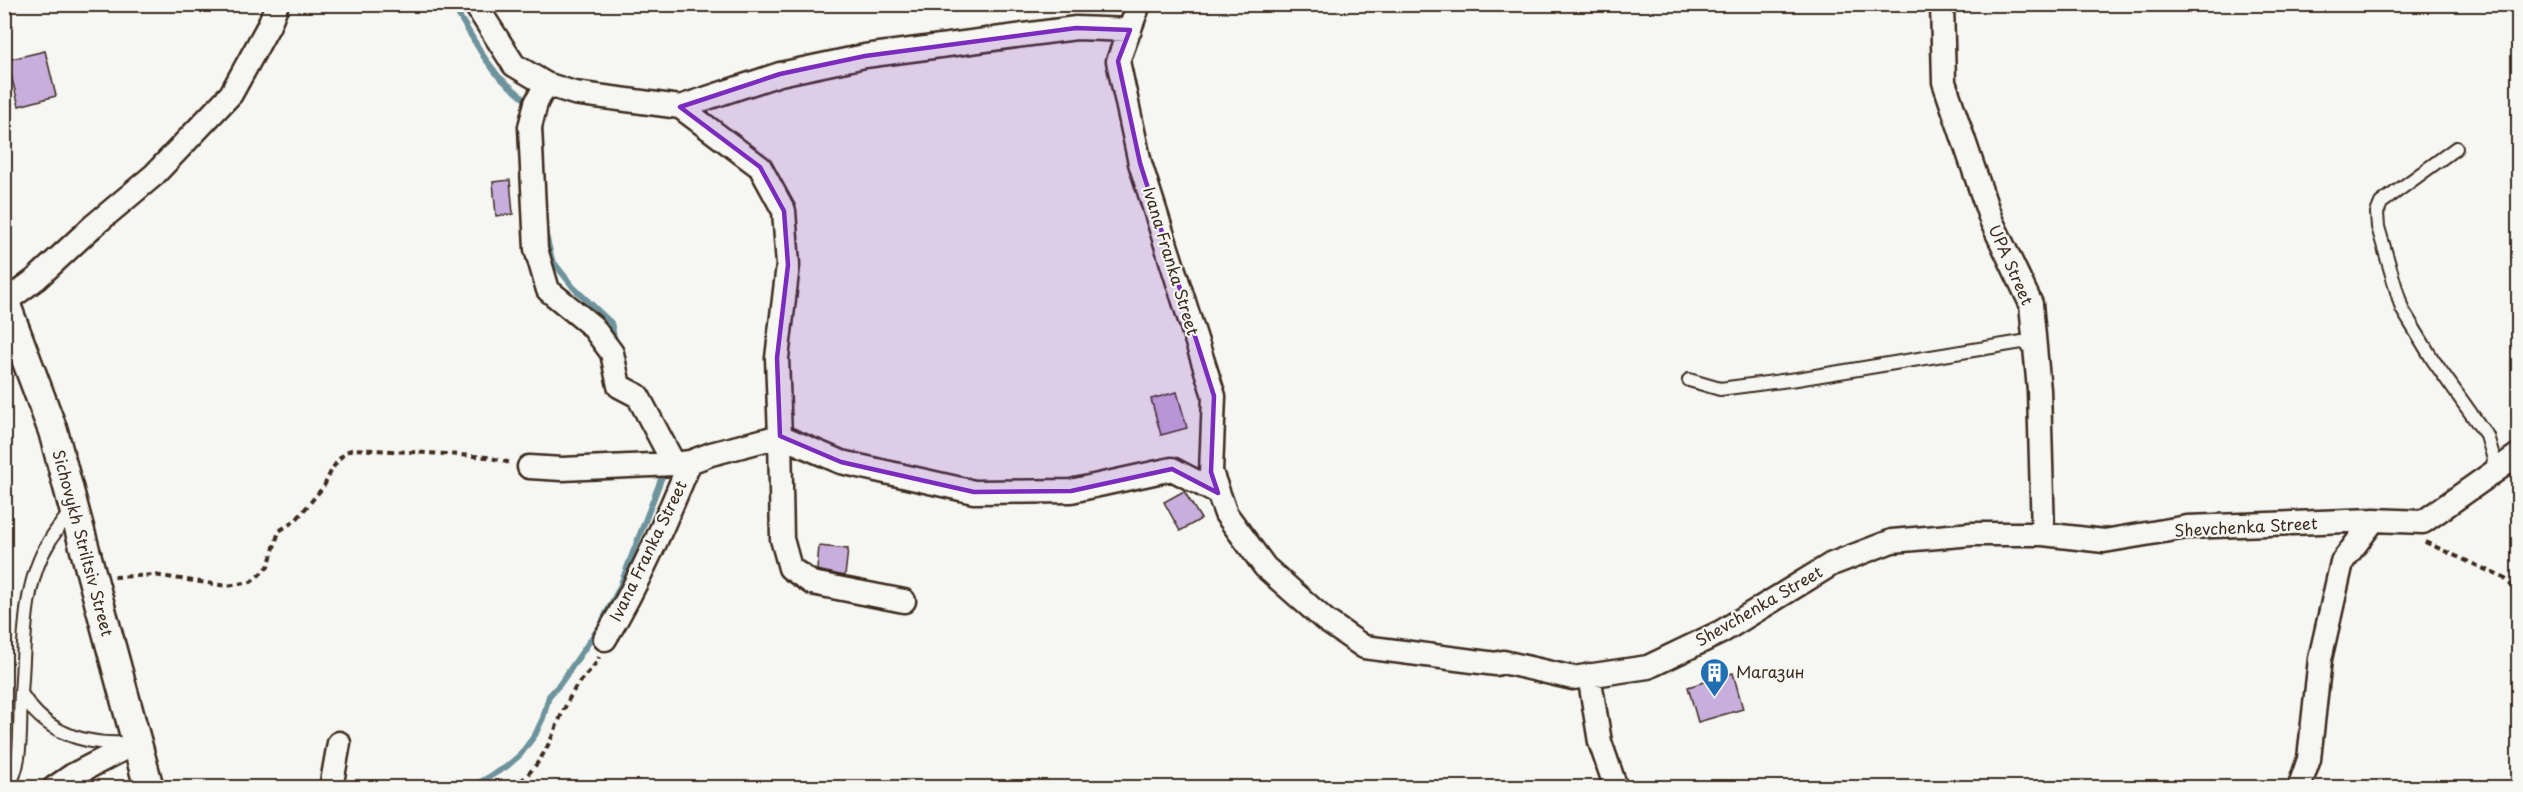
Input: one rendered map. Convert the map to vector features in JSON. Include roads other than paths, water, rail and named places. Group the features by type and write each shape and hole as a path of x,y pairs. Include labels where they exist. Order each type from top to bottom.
{"street":[{"name":"Sichovykh Striltsiv Street","path":"149,788 135,743 53,430 5,301 36,279 154,175 231,94 270,25 277,4"},
{"path":"475,4 514,65 546,84 574,93 680,107 780,74 865,56 1076,28 1130,30"},
{"name":"Ivana Franka Street","path":"1139,4 1119,61 1140,163 1214,396 1211,472 1226,514 1265,567 1325,620 1364,647 1496,664 1503,662 1573,678 1589,675"},
{"name":"UPA Street","path":"1942,4 1944,82 1991,220 2031,304 2040,390 2043,534"},
{"name":"Ivana Franka Street","path":"546,84 536,103 530,127 536,249 548,290 592,326 612,353 619,386 638,396 682,463 669,513 635,583 604,639"},
{"path":"680,107 760,167 784,211 788,265 777,358 782,539 790,568 812,583 904,601"},
{"path":"780,436 841,462 974,492 1071,491 1172,469 1218,493"},
{"name":"Ivana Franka Street","path":"682,463 780,436"},
{"name":"Shevchenka Street","path":"1589,675 1648,667 1720,632 1832,564 1892,541 1972,534 2043,534 2104,541 2187,527 2374,520 2423,522 2518,455"},
{"path":"529,467 562,470 682,463"},
{"path":"2299,788 2309,759 2320,659 2342,562 2374,520"},
{"path":"1589,675 1600,742 1616,788"},
{"path":"54,788 73,775 135,743"},
{"path":"331,788 339,743"}],"lane":[{"path":"2456,148 2381,203 2377,213 2378,227 2402,309 2433,360 2487,436 2494,459 2492,472"},
{"path":"1689,380 1720,389 1797,379 2022,342 2036,350"},
{"path":"7,788 19,754 21,693 29,598 35,574 48,543 73,509"},
{"path":"21,693 39,716 57,730 81,740 100,744 135,743"}],"waterway":[{"path":"452,4 499,77 527,101"},
{"path":"545,231 552,260 573,287 611,323 616,346"},
{"path":"603,620 619,589 663,474"},
{"path":"470,788 506,767 520,755 535,735 549,696 598,629"}],"place":[{"name":"Магазин","path":"1715,698"}]}
